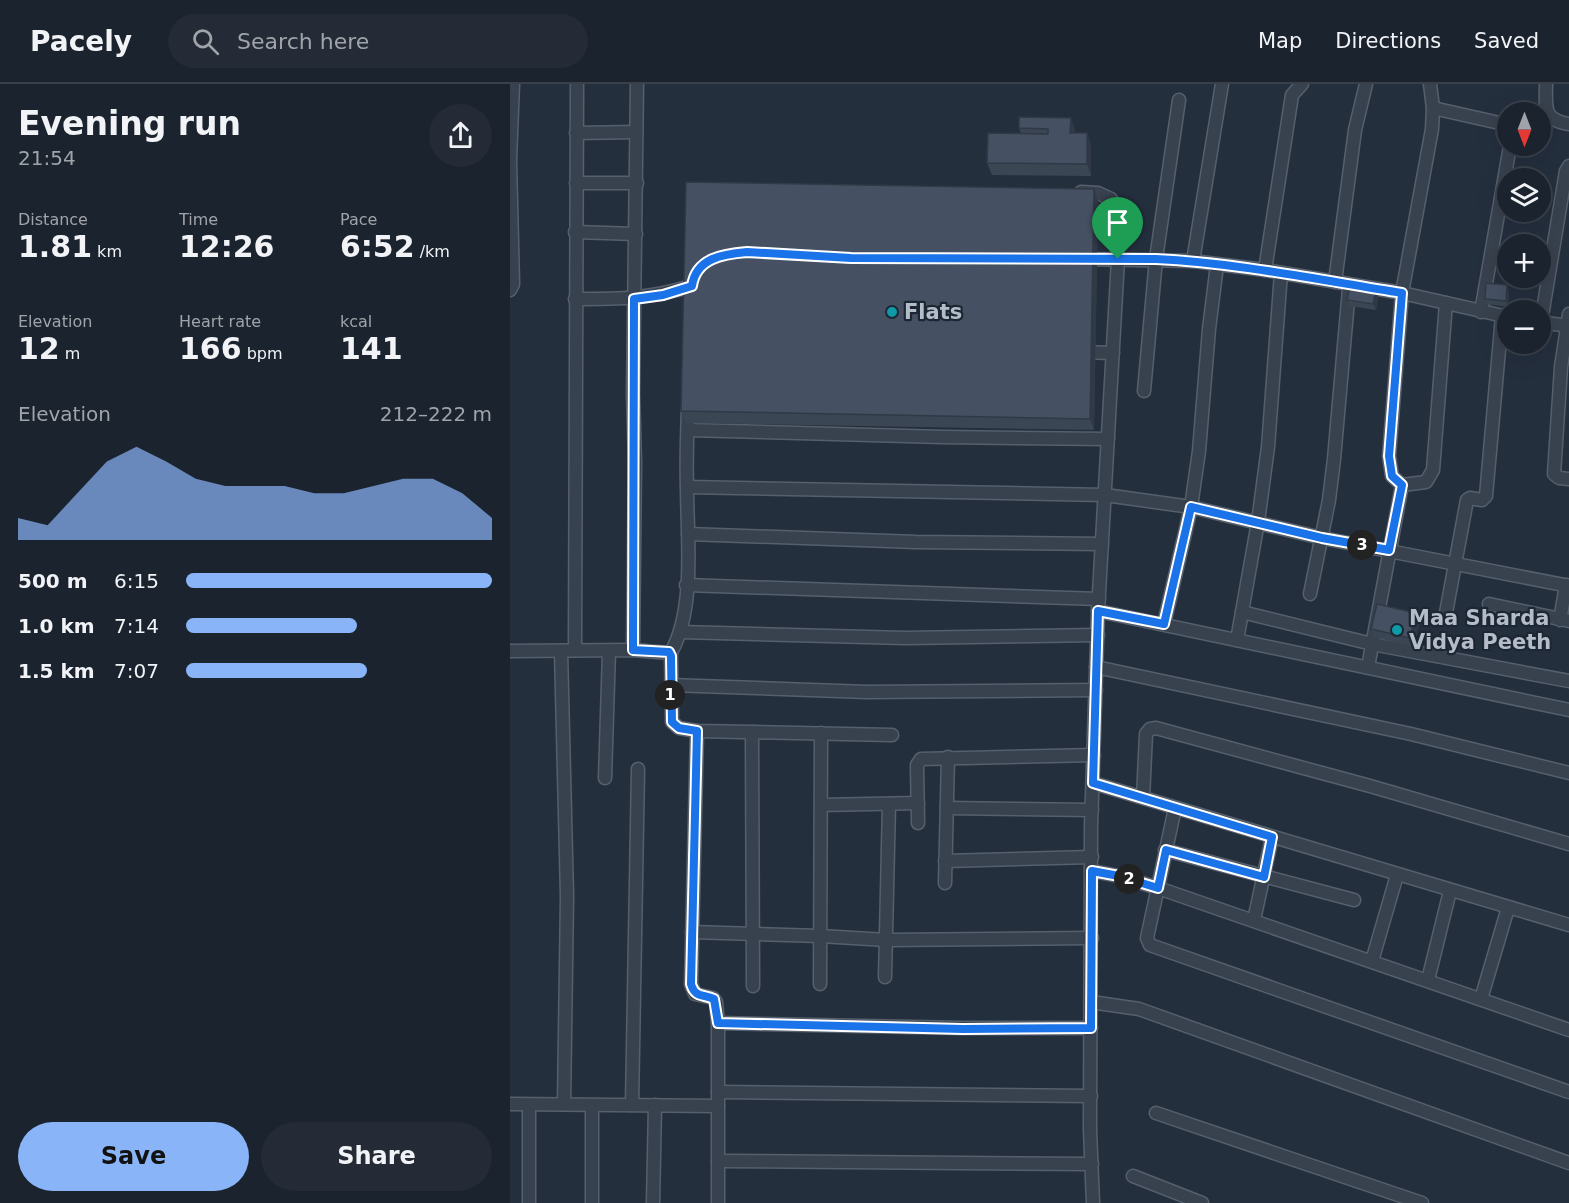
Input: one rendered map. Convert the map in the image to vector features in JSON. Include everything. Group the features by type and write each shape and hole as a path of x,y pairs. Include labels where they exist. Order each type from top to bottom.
{"street":[{"path":"575,650 577,84"},
{"path":"633,650 637,84"},
{"path":"1194,261 1222,84"},
{"path":"1265,270 1292,94 1302,84"},
{"path":"1335,282 1355,130 1366,84"},
{"path":"1430,84 1433,108 1429,153 1402,293 1389,456 1392,476 1402,485 1426,482 1432,470 1446,303"},
{"path":"1546,84 1546,105 1550,118 1569,124"},
{"path":"510,290 513,284 510,231 512,86"},
{"path":"1144,391 1156,259 1179,100"},
{"path":"1433,108 1497,122"},
{"path":"576,133 636,132"},
{"path":"1481,312 1508,156"},
{"path":"1545,300 1566,171 1569,166"},
{"path":"576,183 637,183"},
{"path":"1064,192 1098,193 1111,199 1118,259 1096,667 1092,810 1093,1203"},
{"path":"576,232 636,234"},
{"path":"1072,259 1194,261 1265,270 1402,293 1497,315"},
{"path":"1164,624 1191,507 1199,451 1217,265"},
{"path":"575,299 634,299 691,291 696,270"},
{"path":"1237,640 1258,522 1268,447 1281,273"},
{"path":"1310,594 1322,538 1334,459 1349,284"},
{"path":"1551,322 1568,322 1561,367 1554,474 1559,478 1569,479"},
{"path":"1069,351 1113,353"},
{"path":"1445,618 1467,500 1470,498 1482,500 1486,496 1501,354"},
{"path":"689,398 685,609 680,632 670,654 672,722 679,728 697,731 892,735"},
{"path":"688,430 1108,439"},
{"path":"1368,667 1402,485"},
{"path":"687,487 1105,495 1191,507 1322,538 1568,585 1565,620 1489,604"},
{"path":"688,534 916,542 1102,544"},
{"path":"686,585 1099,605 1164,624 1569,710"},
{"path":"1242,612 1372,644 1569,681"},
{"path":"680,632 905,638 1098,635"},
{"path":"510,651 633,650 670,654"},
{"path":"561,651 567,896 564,1104"},
{"path":"605,778 609,651"},
{"path":"1096,667 1411,734 1569,773"},
{"path":"670,685 867,692 1096,690"},
{"path":"1143,798 1146,734 1150,729 1156,728 1370,786 1569,844"},
{"path":"697,731 691,984 695,994 714,999 718,1023 718,1203"},
{"path":"752,732 753,986"},
{"path":"820,984 821,733"},
{"path":"918,822 918,762 921,759 928,757 1094,755"},
{"path":"945,883 948,757"},
{"path":"632,1105 638,769"},
{"path":"1093,783 1569,926"},
{"path":"821,804 918,803"},
{"path":"885,977 889,804"},
{"path":"947,808 1092,810"},
{"path":"1175,808 1147,938 1153,947 1569,1092"},
{"path":"1254,920 1272,837"},
{"path":"1166,850 1353,900"},
{"path":"945,861 1092,857"},
{"path":"1092,871 1119,876 1158,888 1569,1030"},
{"path":"1372,961 1397,875"},
{"path":"1428,980 1450,891"},
{"path":"1481,999 1508,908"},
{"path":"692,932 887,940 1092,938"},
{"path":"1091,1002 1138,1009 1569,1163"},
{"path":"718,1023 963,1029 1091,1028"},
{"path":"718,1092 1091,1096"},
{"path":"510,1104 718,1106"},
{"path":"529,1105 530,1203"},
{"path":"592,1105 592,1203"},
{"path":"653,1203 655,1105"},
{"path":"1156,1113 1422,1203"},
{"path":"718,1161 1092,1164"},
{"path":"1133,1176 1202,1203"}],"building":[{"path":"1019,117 1071,118 1070,133 1087,133 1087,164 987,163 988,133 1048,134 1048,129 1019,128"},
{"name":"Flats","path":"686,182 1094,189 1090,419 681,411"},
{"path":"1486,283 1497,284 1497,288 1507,288 1506,300 1485,299"},
{"path":"1350,286 1376,290 1373,304 1347,300"},
{"name":"Maa Sharda Vidya Peeth","path":"1377,604 1416,613 1410,638 1371,629"}],"place":[{"name":"Flats","path":"892,312"},
{"name":"Maa Sharda Vidya Peeth","path":"1397,630"}],"route":[{"path":"728,253 851,258 906,256 1118,259 1194,261 1265,270 1402,293 1389,456 1392,476 1402,485 1389,550 1322,538 1191,507 1164,624 1098,611 1093,783 1272,837 1264,877 1166,850 1158,888 1119,876 1092,871 1091,1028 963,1029 718,1023 714,999 698,996 691,984 697,731 679,728 672,722 671,656 669,652 633,650 634,299 663,295 692,286 696,270 704,262 728,253"}]}
